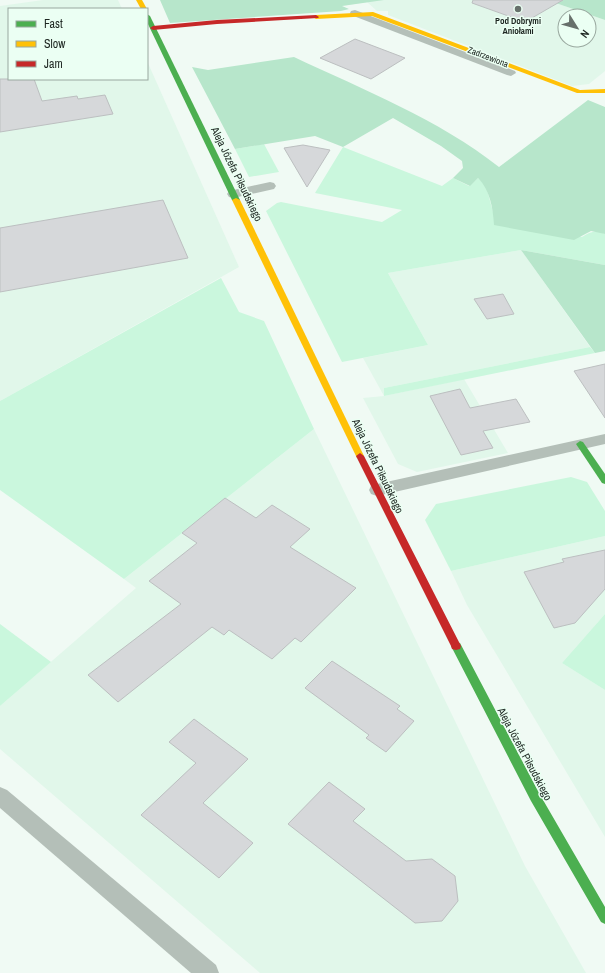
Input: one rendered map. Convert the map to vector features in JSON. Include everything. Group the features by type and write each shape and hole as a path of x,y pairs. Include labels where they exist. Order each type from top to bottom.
{"main road":[{"name":"Zadrzewiona","path":"153,28 217,22 355,13 373,14 579,92 605,91"},
{"name":"Aleja Józefa Piłsudskiego","path":"148,18 376,490 493,721 538,804 605,918"},
{"path":"580,444 605,481"}],"lane":[{"path":"355,13 511,73"},
{"path":"233,194 270,186"},
{"path":"376,490 605,439"},
{"path":"0,796 208,973"}],"shaded area":[{"path":"43,0 118,0 122,8 8,8 8,80 148,80 148,63 239,267 0,401 0,6"},
{"path":"326,0 547,0 570,8 557,8 557,48 597,48 597,17 605,20 605,71 589,84 572,86 388,15 388,11 377,11 367,2 341,6"},
{"path":"521,250 590,347 384,388 384,396 363,358 428,345 388,273"},
{"path":"464,379 508,453 417,472 398,464 363,398 384,396"},
{"path":"314,429 525,866 586,973 260,973 0,749 0,706 136,588 124,579"},
{"path":"605,536 605,614 562,663 605,690 605,837 467,605 451,571"}],"green space":[{"path":"160,0 384,0 342,6 349,9 341,11 170,23"},
{"path":"547,0 605,0 605,20 597,17 597,8 570,8"},
{"path":"294,57 400,106 451,134 499,167 588,100 605,107 605,234 591,231 574,240 494,225 493,212 488,194 478,178 470,186 453,178 463,168 462,161 441,146 393,118 343,147 315,136 235,149 192,67 208,70"},
{"path":"264,144 279,172 249,177 235,149"},
{"path":"343,147 442,186 453,178 469,186 478,178 486,186 493,212 582,237 593,232 602,232 605,234 605,265 521,250 388,273 428,345 342,362 266,211 277,203 281,202 382,222 402,210 315,193"},
{"path":"521,250 605,265 605,351 595,353"},
{"path":"221,278 239,312 264,321 314,429 124,579 0,490 0,401"},
{"path":"590,347 595,353 384,396 384,388"},
{"path":"571,477 587,482 605,511 605,536 451,571 425,520 436,504"},
{"path":"605,614 605,690 562,663"},
{"path":"0,624 51,662 0,706"}],"building":[{"path":"473,0 563,0 525,22 472,3"},
{"path":"355,39 405,58 371,79 320,58"},
{"path":"0,79 34,80 42,101 77,96 78,99 105,95 113,114 0,132"},
{"path":"303,145 330,150 307,187 284,148"},
{"path":"163,200 188,258 0,292 0,228"},
{"path":"503,294 514,314 487,319 474,299"},
{"path":"605,364 605,418 574,371"},
{"path":"460,389 470,408 516,399 530,422 483,431 493,448 461,455 430,396"},
{"path":"225,498 256,518 272,505 310,529 290,547 356,588 301,642 295,638 272,659 229,630 224,635 212,627 118,702 88,675 181,604 149,581 197,543 182,533"},
{"path":"605,550 605,589 575,623 554,628 524,572 564,562 562,559"},
{"path":"332,661 400,706 397,709 414,721 386,752 366,738 369,735 305,688"},
{"path":"194,719 248,759 203,803 253,843 219,878 141,815 196,763 169,742"},
{"path":"329,782 365,809 353,821 406,861 432,859 455,876 458,901 442,921 415,923 288,824"}],"traffic: fast":[{"path":"148,18 236,200"},
{"path":"580,444 605,481"},
{"path":"456,646 535,797 605,918"}],"traffic: slow":[{"path":"139,0 143,8"},
{"path":"316,17 373,14 579,92 605,91"},
{"path":"236,200 360,456"}],"traffic: jam":[{"path":"153,28 217,22 316,17"},
{"path":"360,456 456,646"}],"place":[{"name":"Pod Dobrymi Aniołami","path":"518,9"}]}
